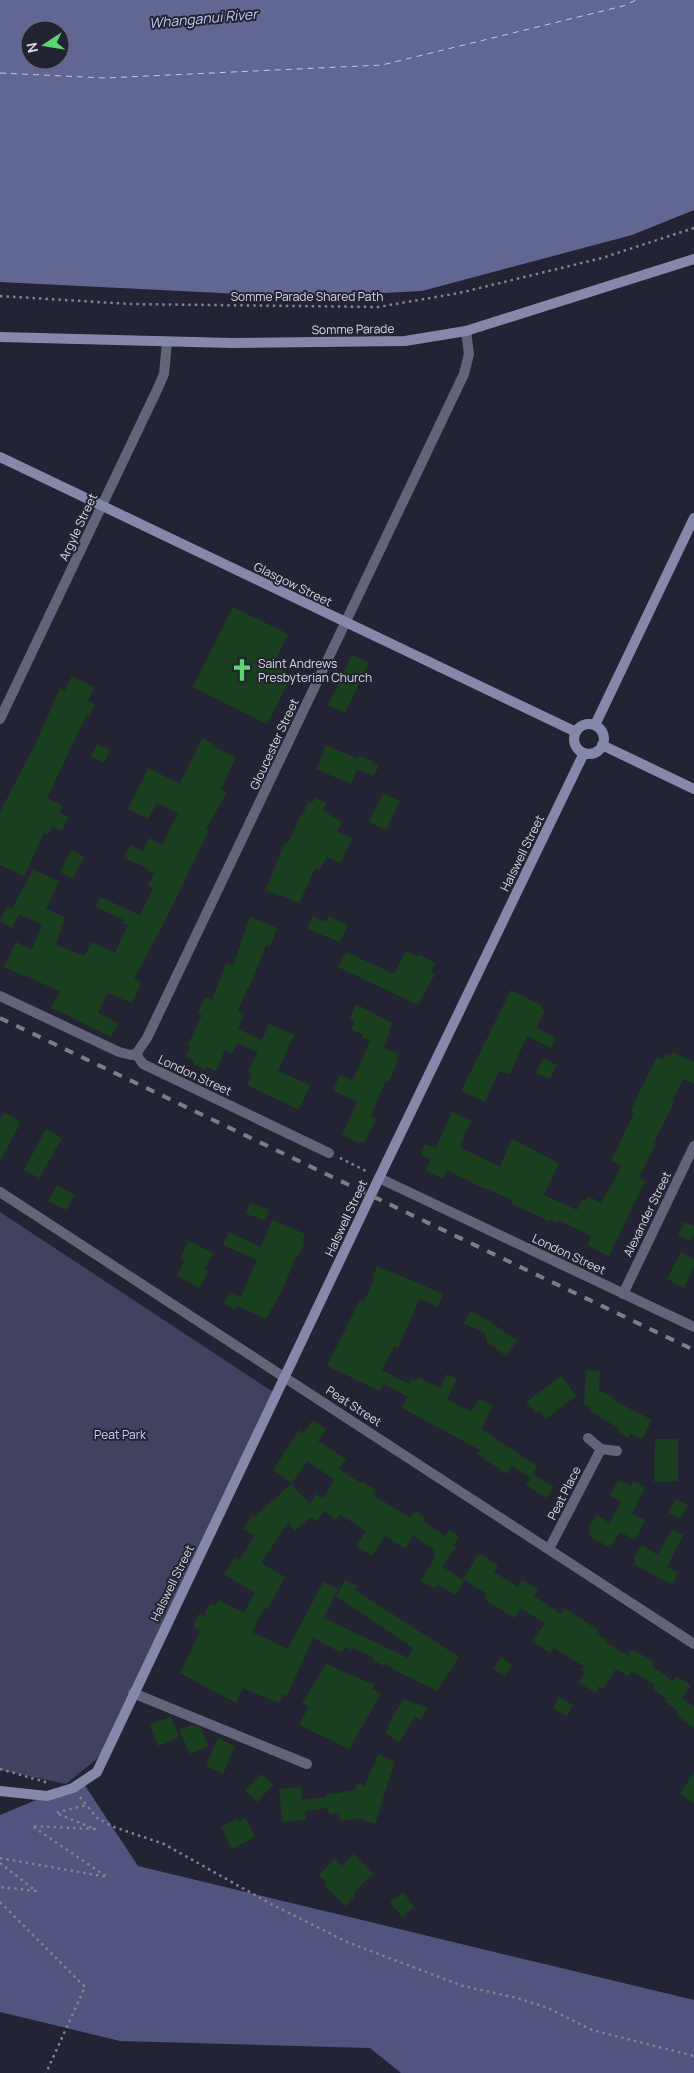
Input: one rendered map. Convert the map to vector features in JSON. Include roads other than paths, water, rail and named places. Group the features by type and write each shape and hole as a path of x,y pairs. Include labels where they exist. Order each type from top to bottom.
{"main road":[{"name":"Somme Parade","path":"0,337 232,343 405,341 466,331 694,259"},
{"name":"Glasgow Street","path":"0,457 576,732"},
{"path":"595,725 694,518"},
{"path":"595,725 604,736 602,746 597,752 584,754 576,747 574,737 582,726 595,725"},
{"path":"602,746 694,790"},
{"name":"Halswell Street","path":"0,1791 47,1796 73,1788 97,1772 379,1178 584,754"}],"street":[{"name":"Gloucester Street","path":"136,1054 147,1038 464,374 470,354 466,331"},
{"name":"Argyle Street","path":"0,719 164,374 167,342"},
{"name":"London Street","path":"0,996 120,1052 131,1055 136,1054 144,1064 329,1153"},
{"name":"Alexander Street","path":"623,1294 694,1146"},
{"name":"London Street","path":"379,1178 694,1328"},
{"name":"Peat Street","path":"0,1192 694,1644"},
{"path":"588,1438 600,1449 618,1451"},
{"name":"Peat Place","path":"549,1549 600,1449"},
{"path":"133,1693 306,1764"}],"water":[{"name":"Whanganui River","path":"0,0 694,0 694,210 632,235 422,291 303,297 0,282"}],"railway":[{"path":"0,1018 694,1350"}],"place":[{"name":"Saint Andrews Presbyterian Church","path":"242,670"}],"park label":[{"name":"Peat Park","path":"120,1434"}]}
